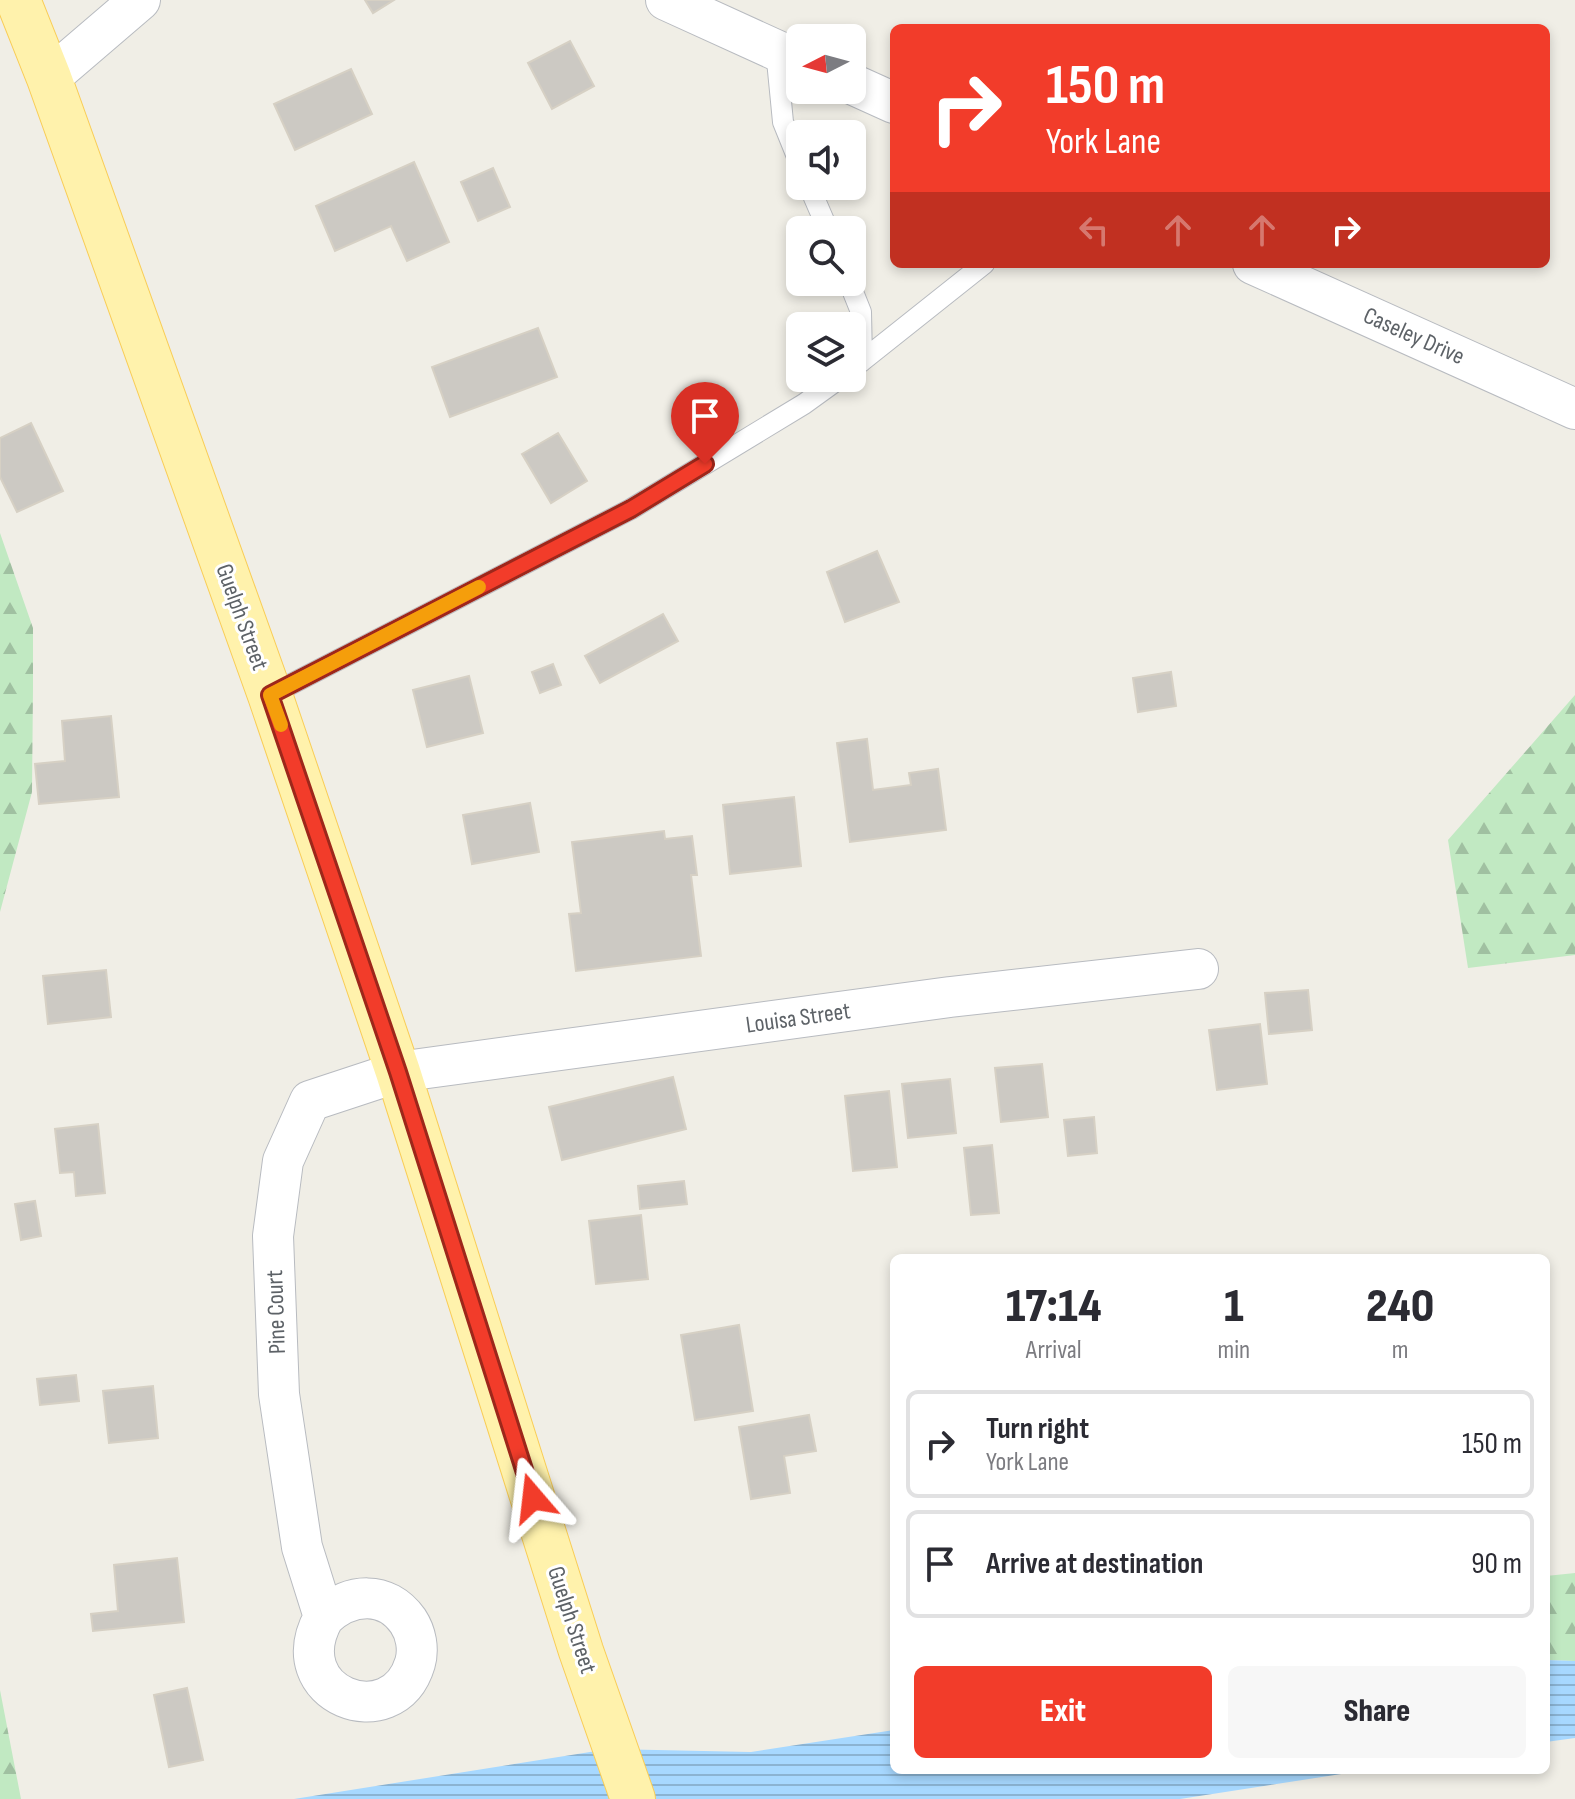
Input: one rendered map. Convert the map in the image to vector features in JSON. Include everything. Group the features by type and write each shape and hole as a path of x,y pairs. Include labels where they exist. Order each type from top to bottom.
{"main road":[{"name":"Guelph Street","path":"18,0 49,78 270,695 398,1072 581,1651 633,1799"}],"street":[{"path":"49,78 140,0"},
{"path":"666,0 786,55"},
{"path":"866,90 890,101"},
{"name":"Caseley Drive","path":"1262,268 1575,409"},
{"name":"Louisa Street","path":"398,1072 935,999 1198,969"},
{"name":"Pine Court","path":"324,1617 302,1547 279,1394 273,1236 283,1161 310,1101 398,1072"}],"lane":[{"path":"786,82 783,122 786,129"},
{"path":"866,358 979,268"},
{"path":"270,695 631,509 821,392"}],"green space":[{"path":"0,533 33,628 33,688 32,792 0,912"},
{"path":"1575,695 1575,955 1468,968 1448,840"},
{"path":"1575,1573 1575,1661 1550,1660 1550,1576"},
{"path":"0,1690 21,1799 0,1799"}],"water":[{"path":"1550,1660 1575,1661 1575,1738 1550,1741"},
{"path":"890,1731 890,1774 1341,1774 1180,1799 294,1799 609,1749 751,1752"}],"building":[{"path":"365,0 394,0 373,13"},
{"path":"570,41 594,86 552,109 528,63"},
{"path":"351,69 372,114 295,150 274,104"},
{"path":"414,162 449,242 407,261 391,226 335,251 316,206"},
{"path":"493,168 510,207 478,221 461,182"},
{"path":"538,328 557,377 450,417 432,367"},
{"path":"31,423 63,491 17,512 0,477 0,438"},
{"path":"558,433 587,481 551,503 522,454"},
{"path":"877,551 899,602 845,622 827,572"},
{"path":"663,614 678,641 600,683 585,656"},
{"path":"553,664 561,685 540,693 532,672"},
{"path":"1171,672 1176,706 1138,712 1133,678"},
{"path":"469,676 483,733 427,747 413,690"},
{"path":"111,716 119,797 39,804 35,764 65,761 62,721"},
{"path":"867,739 873,790 911,785 909,773 938,769 946,830 850,842 837,743"},
{"path":"794,797 801,866 730,874 723,805"},
{"path":"530,803 539,852 472,864 463,815"},
{"path":"664,831 665,839 692,836 697,875 691,875 701,956 576,971 569,914 581,913 572,842"},
{"path":"106,970 111,1017 48,1024 43,976"},
{"path":"1308,990 1312,1030 1269,1034 1265,993"},
{"path":"1260,1024 1267,1084 1217,1090 1209,1030"},
{"path":"1042,1064 1048,1117 1001,1122 995,1068"},
{"path":"673,1077 686,1129 562,1160 549,1107"},
{"path":"950,1079 956,1133 908,1138 902,1084"},
{"path":"889,1091 897,1167 853,1171 845,1096"},
{"path":"1094,1117 1097,1153 1068,1156 1064,1120"},
{"path":"98,1124 105,1193 76,1196 74,1172 60,1173 55,1129"},
{"path":"992,1145 999,1213 971,1215 964,1148"},
{"path":"684,1181 687,1204 640,1209 638,1186"},
{"path":"35,1201 41,1236 21,1240 15,1204"},
{"path":"641,1215 648,1279 596,1284 589,1221"},
{"path":"739,1325 753,1411 695,1420 681,1335"},
{"path":"76,1375 79,1401 40,1405 37,1379"},
{"path":"153,1386 158,1438 109,1443 103,1391"},
{"path":"809,1415 816,1451 784,1456 790,1493 751,1499 739,1427"},
{"path":"177,1558 184,1622 93,1631 91,1614 118,1611 114,1565"},
{"path":"187,1688 203,1760 169,1767 154,1695"}],"slow traffic":[{"path":"281,725 270,695 479,587"}],"route":[{"path":"533,1498 398,1072 270,695 631,509 705,464"}]}
